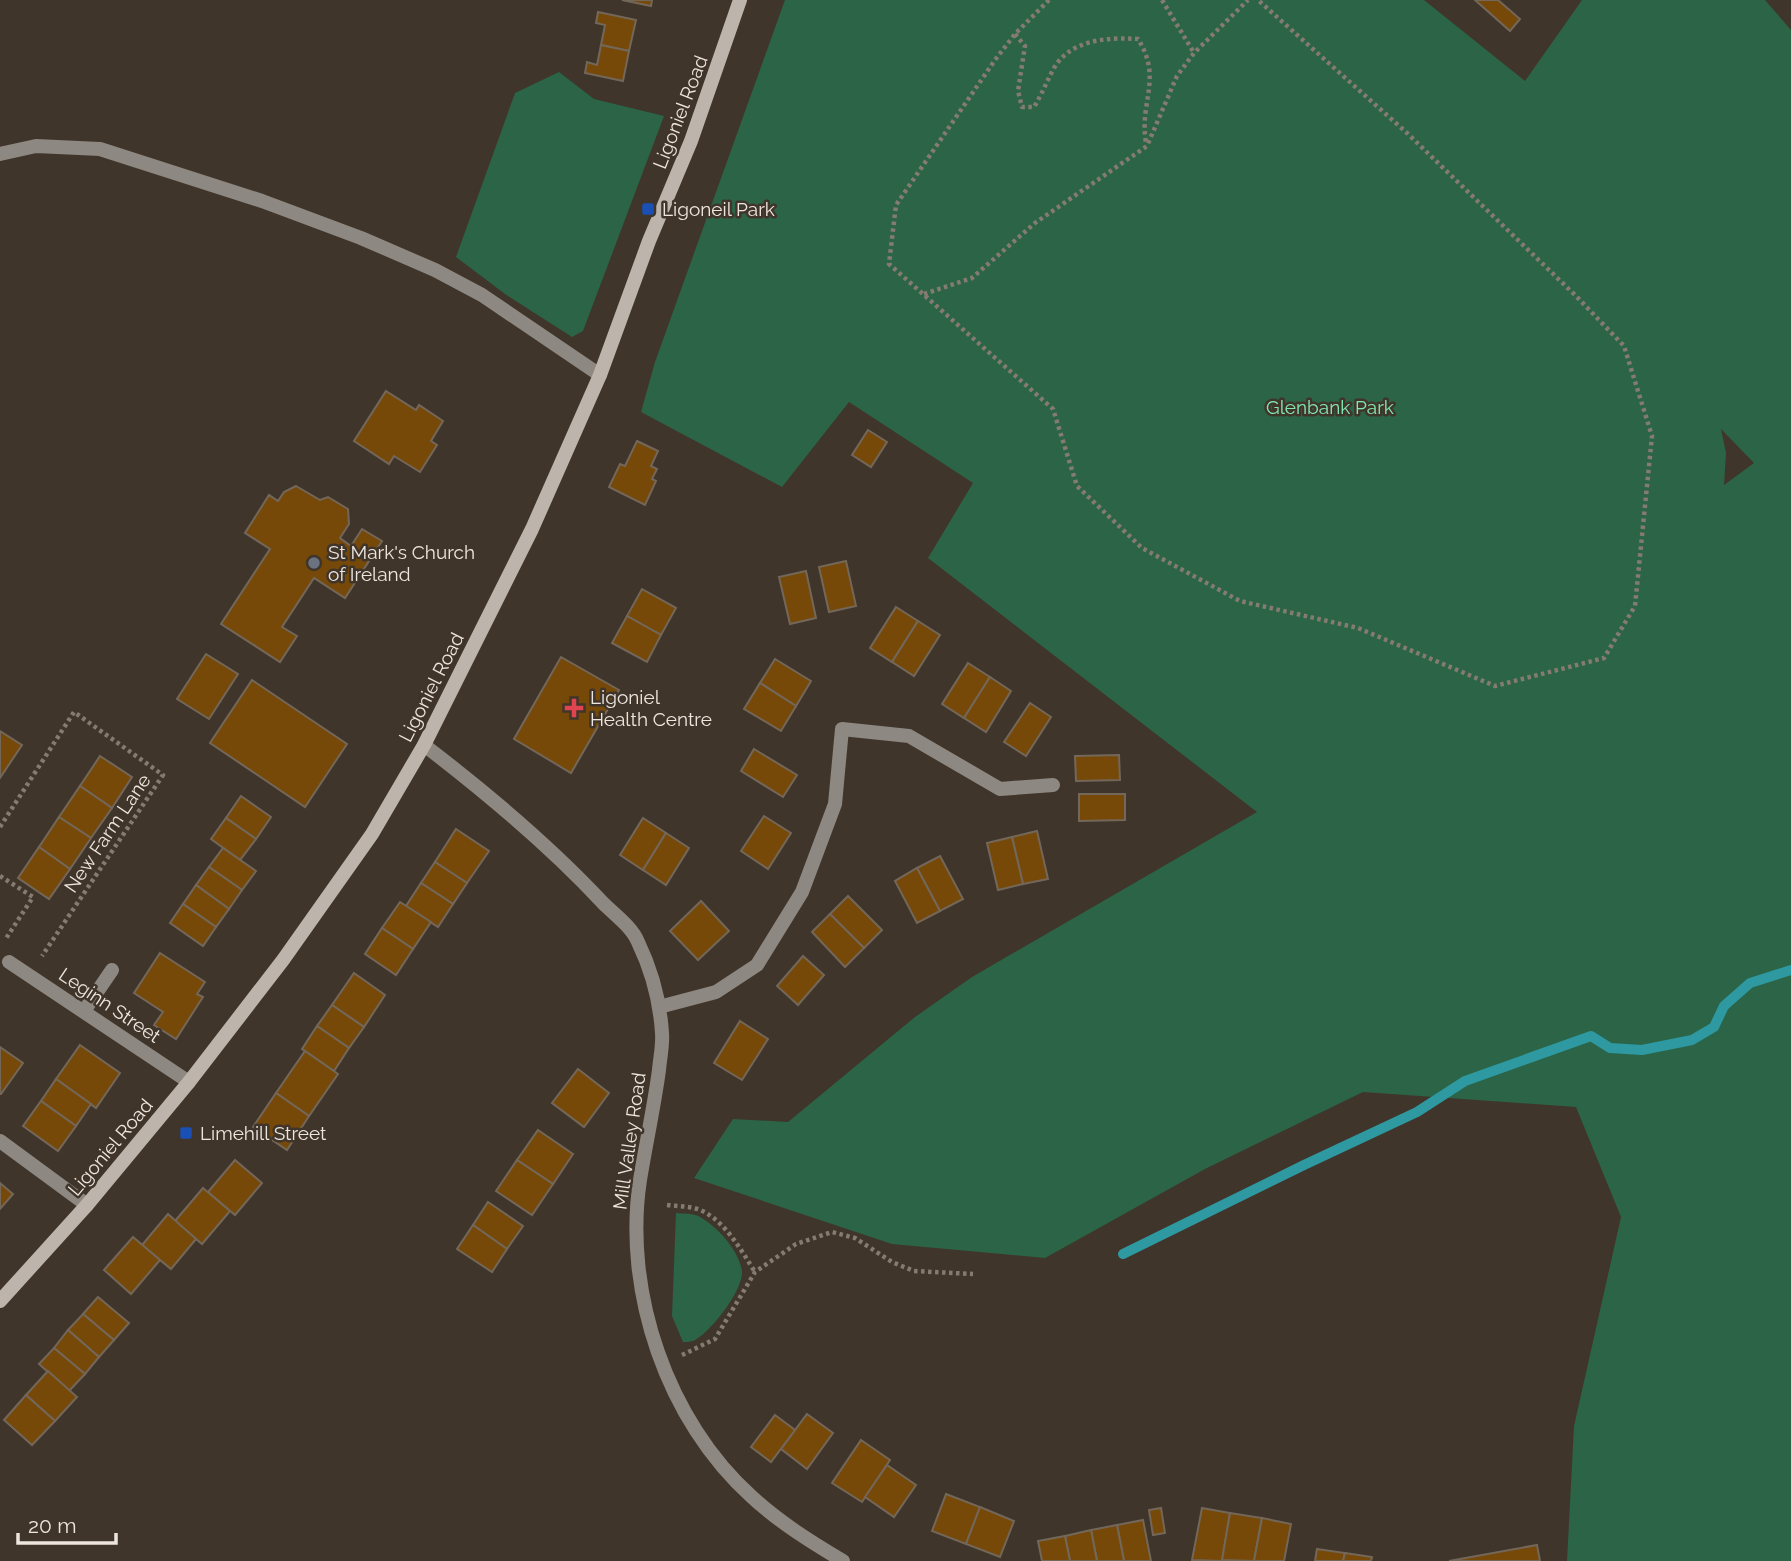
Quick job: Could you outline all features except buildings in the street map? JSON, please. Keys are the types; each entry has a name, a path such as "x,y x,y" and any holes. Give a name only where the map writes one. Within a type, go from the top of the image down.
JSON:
{"street":[{"name":"Ligoniel Road","path":"0,1301 87,1205 189,1082 283,960 372,834 424,745 531,529 600,375 649,241 691,141 740,0"},
{"path":"0,154 36,146 100,149 361,237 435,270 482,295 600,375"},
{"path":"659,1007 716,992 757,965 802,892 835,804 842,729 909,736 1000,789 1053,785"},
{"name":"Mill Valley Road","path":"424,745 491,796 572,870 637,939 656,988 663,1036 640,1182 635,1237 646,1316 672,1388 704,1444 751,1497 806,1539 843,1561"},
{"name":"Leginn Street","path":"9,962 189,1082"},
{"path":"84,1011 112,970"},
{"path":"0,1141 87,1205"}],"path":[{"path":"1049,0 1015,34 896,205 889,264 1053,409 1077,486 1142,548 1240,601 1358,628 1494,686 1604,658 1635,606 1652,436 1624,346 1407,133 1258,0"},
{"path":"1162,0 1194,53"},
{"path":"923,294 972,278 1035,223 1147,146 1177,76 1194,53 1248,0"},
{"path":"1015,34 1025,46 1018,91 1022,107 1034,107 1055,65 1071,52 1094,40 1116,37 1138,39 1148,55 1151,80 1143,124 1147,146"},
{"name":"New Farm Lane","path":"0,827 74,712 163,775 29,974"},
{"path":"0,876 33,897 0,947"},
{"path":"667,1205 697,1209 715,1221 736,1242 755,1272"},
{"path":"678,1357 715,1339 755,1272 796,1244 832,1232 855,1238 892,1262 914,1270 973,1274"}],"green space":[{"name":"Glenbank Park","path":"785,0 1424,0 1525,81 1582,0 1765,0 1791,30 1791,1561 1567,1561 1574,1426 1621,1217 1576,1107 1363,1092 1205,1169 1045,1258 892,1244 694,1178 733,1119 788,1122 915,1017 972,977 1257,812 928,558 973,483 849,402 782,487 641,412 655,362","holes":["1721,429 1754,463 1724,485 1726,453"]},
{"path":"559,72 594,99 664,116 583,331 572,337 505,294 456,257 515,93"},
{"path":"676,1213 696,1215 712,1225 732,1247 742,1271 738,1289 725,1310 708,1330 689,1342 683,1342 672,1316"}],"waterway":[{"path":"1123,1254 1417,1112 1465,1081 1591,1036 1610,1048 1642,1050 1692,1040 1714,1027 1724,1006 1750,983 1791,970"}],"place":[{"name":"Ligoneil Park","path":"648,209"},
{"name":"St Mark's Church of Ireland","path":"314,563"},
{"name":"Ligoniel Health Centre","path":"574,708"},
{"name":"Limehill Street","path":"186,1133"}]}
